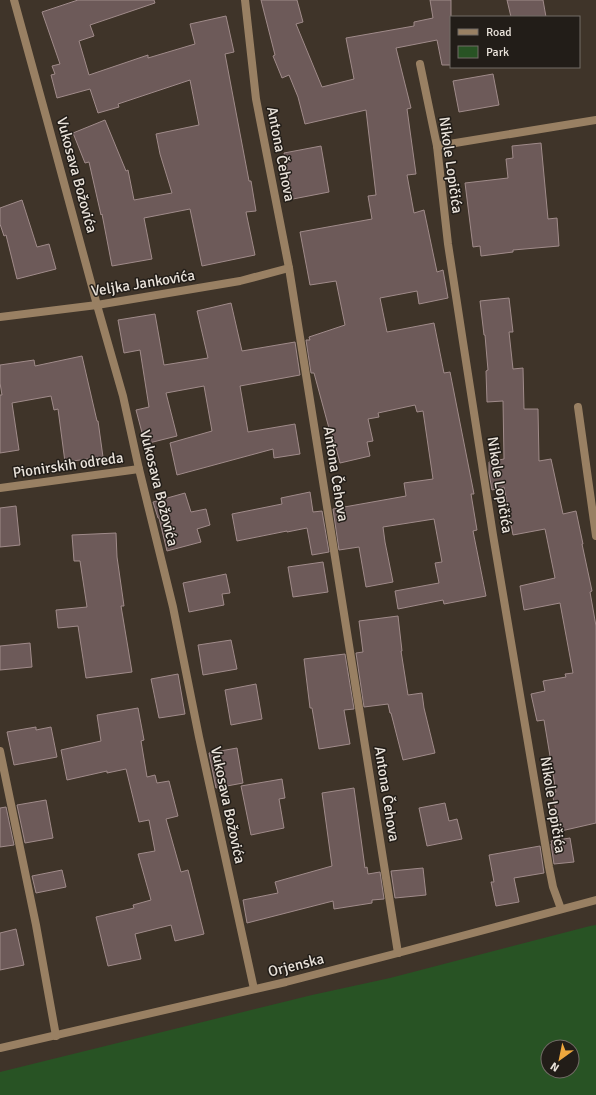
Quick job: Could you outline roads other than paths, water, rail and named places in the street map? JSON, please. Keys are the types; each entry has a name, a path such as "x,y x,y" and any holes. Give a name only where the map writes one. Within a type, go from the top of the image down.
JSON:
{"street":[{"name":"Vukosava Božovića","path":"14,0 123,396 139,469 173,607 200,744 254,989"},
{"name":"Antona Čehova","path":"245,0 256,98 289,268 398,953"},
{"name":"Nikole Lopičića","path":"420,64 436,146 448,244 493,535 549,867 553,887 561,909"},
{"path":"436,146 596,120"},
{"name":"Veljka Jankovića","path":"0,317 97,305 240,281 289,268"},
{"path":"578,408 596,536"},
{"name":"Pionirskih odreda","path":"0,488 139,469"},
{"path":"0,752 36,925 56,1036"},
{"name":"Orjenska","path":"0,1048 286,982 596,900"}]}
